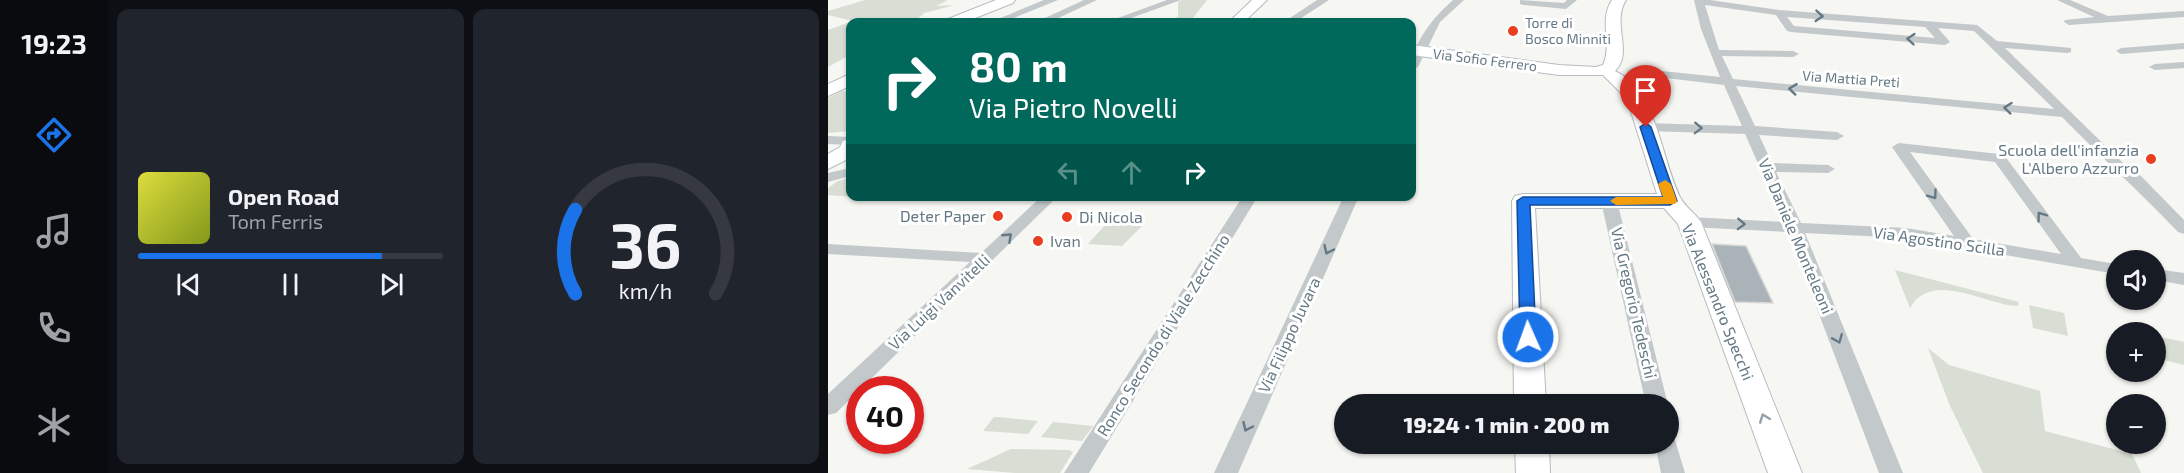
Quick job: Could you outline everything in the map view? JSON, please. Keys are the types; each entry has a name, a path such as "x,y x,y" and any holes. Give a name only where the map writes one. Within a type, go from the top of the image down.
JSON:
{"street":[{"path":"963,18 1008,0"},
{"path":"1006,18 1053,0"},
{"path":"1055,18 1092,0"},
{"path":"1124,18 1176,0"},
{"path":"1240,18 1260,0"},
{"path":"1295,18 1324,0"},
{"path":"1416,50 1436,21 1459,0"},
{"path":"1523,2 1566,6 1572,0"},
{"path":"1616,74 1623,51 1615,44 1610,16 1613,6 1619,0"},
{"path":"2062,0 2107,19"},
{"path":"1698,1 1779,13 1977,28 2184,229"},
{"name":"Via Daniele Monteleoni","path":"1698,1 1715,53 1794,226 1891,473"},
{"path":"1779,13 1791,29 1945,42 1929,25"},
{"path":"2069,22 2184,14"},
{"path":"2170,15 2184,20"},
{"path":"1615,44 1607,51 1616,74"},
{"path":"1993,44 2067,50"},
{"path":"2121,51 2184,46"},
{"name":"Via Sofio Ferrero","path":"1416,51 1558,70 1616,74"},
{"path":"1715,53 1793,54"},
{"path":"2155,67 2184,65"},
{"name":"Via Mattia Preti","path":"1616,74 1728,82 2066,114"},
{"name":"Via Alessandro Specchi","path":"1616,74 1636,99 1785,473"},
{"path":"1646,127 1751,130 1806,128 1837,136"},
{"path":"828,140 846,142"},
{"path":"1968,244 1899,147 1999,158 2076,263"},
{"path":"828,163 846,152"},
{"path":"1767,166 1828,169"},
{"path":"828,178 846,172"},
{"name":"Via Luigi Vanvitelli","path":"828,407 1046,201"},
{"name":"Ronco Secondo di Viale Zecchino","path":"1076,473 1248,201"},
{"name":"Via Filippo Juvara","path":"1226,473 1350,201"},
{"path":"1530,394 1523,201 1609,201 1680,212"},
{"name":"Via Gregorio Tedeschi","path":"1609,201 1654,394"},
{"name":"Via Agostino Scilla","path":"1680,212 1794,226 1906,233 2106,268"},
{"path":"828,249 985,258"},
{"path":"2166,276 2184,279"},
{"path":"1532,454 1533,473"},
{"path":"1668,454 1673,473"}],"shaded area":[{"path":"865,0 948,0 936,6 955,5 924,13 918,18 846,19 828,15 828,11"},
{"path":"1207,0 1193,18 1175,18 1178,17 1178,2"},
{"path":"846,23 846,57 828,67 828,30"},
{"path":"846,91 846,131 828,133 828,98"},
{"path":"846,179 846,196 828,195 828,188"},
{"path":"1107,223 1143,225 1122,246 1088,244"},
{"path":"1895,270 2019,302 2018,306 1945,290 1931,291 1919,297 1910,308"},
{"path":"2029,305 2064,313 2068,336 2033,328"},
{"path":"2166,338 2184,342 2184,365 2166,360"},
{"path":"1928,348 1949,365 2040,391 2045,431 2106,447 2106,454 2132,454 2141,473 1983,473 1950,406"},
{"path":"994,417 1038,421 1028,434 983,431"},
{"path":"1053,422 1093,426 1082,441 1041,437"},
{"path":"1011,449 1069,450 1073,452 1060,473 1015,473 967,469"}],"building":[{"path":"1712,244 1746,246 1773,303 1735,302"}],"slow traffic":[{"path":"1616,201 1670,201 1665,184"}],"place":[{"name":"Torre di Bosco Minniti","path":"1513,31"},
{"name":"Scuola dell'infanzia L'Albero Azzurro","path":"2151,159"},
{"name":"Deter Paper","path":"998,216"},
{"name":"Di Nicola","path":"1067,217"},
{"name":"Ivan","path":"1038,241"}],"route":[{"path":"1528,337 1523,201 1670,201 1646,127"}]}
